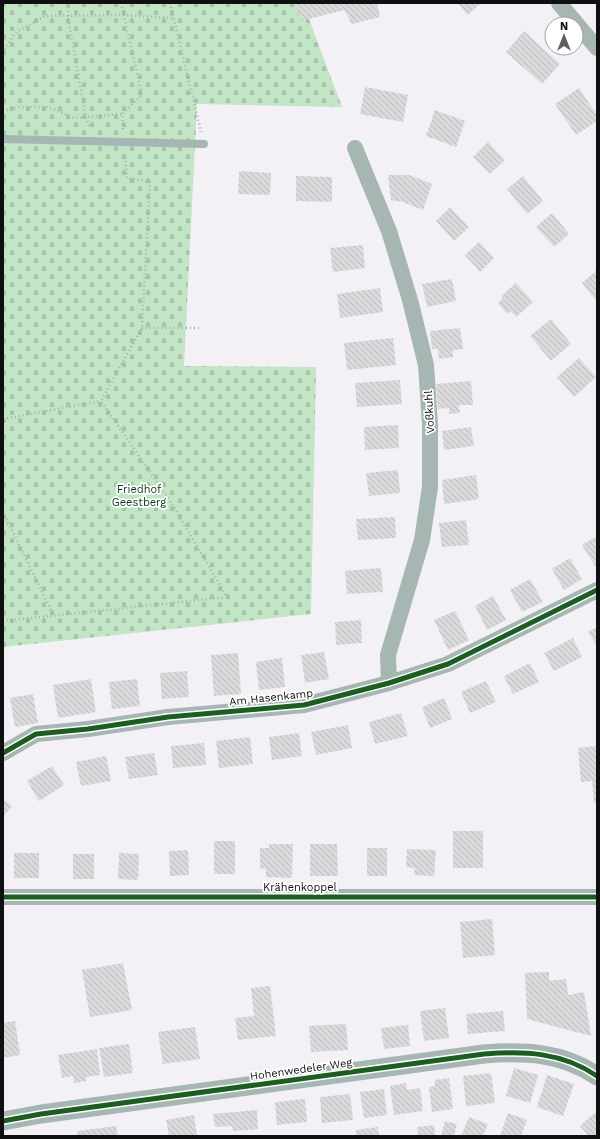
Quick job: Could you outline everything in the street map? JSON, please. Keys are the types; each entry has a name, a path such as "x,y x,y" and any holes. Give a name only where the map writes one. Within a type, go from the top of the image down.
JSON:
{"street":[{"path":"559,3 597,48"},
{"name":"Voßkuhl","path":"355,148 389,231 410,300 426,365 430,425 430,487 422,540 388,655 389,683"},
{"name":"Am Hasenkamp","path":"3,753 36,734 88,729 168,717 304,705 389,683 448,664 597,590"},
{"name":"Krähenkoppel","path":"3,897 597,897"},
{"name":"Hohenwedeler Weg","path":"3,1122 41,1114 484,1054 518,1052 551,1056 578,1065 597,1076"}],"lane":[{"path":"3,139 204,144"}],"path":[{"path":"69,3 68,17 86,118 96,141"},
{"path":"3,111 20,107 49,107 74,118 122,114 142,95 121,3"},
{"path":"170,3 204,144"},
{"path":"3,53 15,33 45,16 68,17 124,15 173,18"},
{"path":"101,401 142,328 150,182 127,178 122,114"},
{"path":"142,328 201,328"},
{"path":"3,419 101,401"},
{"path":"3,621 227,596 172,504 101,401"},
{"path":"3,512 54,616"},
{"path":"3,524 8,523"}],"green space":[{"name":"Friedhof Geestberg","path":"3,3 303,3 342,107 197,104 184,366 316,367 311,614 3,647"}],"building":[{"path":"296,3 377,3 380,17 352,24 344,10 301,21"},
{"path":"457,3 481,3 468,15"},
{"path":"524,31 544,49 544,56 551,56 560,64 542,84 506,52"},
{"path":"365,87 408,95 403,122 360,114"},
{"path":"579,88 597,115 597,121 576,135 555,104"},
{"path":"435,110 465,121 456,147 426,136"},
{"path":"488,142 505,160 490,174 473,157"},
{"path":"239,171 271,173 270,195 238,194"},
{"path":"388,175 409,175 432,184 423,210 403,202 391,200"},
{"path":"296,176 332,177 332,202 296,201"},
{"path":"523,176 543,201 527,214 507,189"},
{"path":"450,207 469,227 454,241 436,221"},
{"path":"552,213 569,234 554,247 536,227"},
{"path":"479,242 494,258 480,272 465,255"},
{"path":"363,245 365,268 333,272 330,248"},
{"path":"597,270 597,302 582,283"},
{"path":"452,279 456,301 427,307 422,284"},
{"path":"516,283 533,302 516,317 511,311 507,314 498,303 503,298 501,296"},
{"path":"380,288 383,312 340,318 337,294"},
{"path":"551,319 571,344 551,361 530,336"},
{"path":"460,328 463,349 453,350 453,357 439,359 438,349 432,349 430,331"},
{"path":"393,338 396,365 347,370 344,343"},
{"path":"579,358 596,377 574,397 557,377"},
{"path":"400,380 402,404 357,407 355,383"},
{"path":"471,381 473,405 459,405 460,413 449,414 449,408 438,409 436,384"},
{"path":"398,425 399,448 365,450 364,427"},
{"path":"471,427 474,446 444,450 442,431"},
{"path":"398,470 400,493 369,496 366,473"},
{"path":"476,475 479,499 444,504 442,480"},
{"path":"395,517 396,538 358,540 356,519"},
{"path":"466,520 469,545 442,547 439,523"},
{"path":"597,536 597,569 582,545"},
{"path":"570,558 582,579 564,590 552,569"},
{"path":"381,568 383,592 347,594 345,571"},
{"path":"530,579 543,602 522,612 510,590"},
{"path":"493,596 506,620 487,630 475,606"},
{"path":"455,611 469,640 448,650 434,620"},
{"path":"361,620 362,643 336,645 335,622"},
{"path":"597,627 597,646 588,632"},
{"path":"573,638 582,657 554,671 544,653"},
{"path":"324,652 329,679 305,683 301,655"},
{"path":"238,653 241,694 214,696 211,655"},
{"path":"282,658 285,687 259,690 256,662"},
{"path":"530,663 539,682 513,694 504,676"},
{"path":"187,671 189,697 162,699 160,673"},
{"path":"91,679 96,712 58,718 53,685"},
{"path":"137,679 140,706 112,709 109,682"},
{"path":"486,681 496,702 470,713 461,692"},
{"path":"33,694 38,723 15,727 10,698"},
{"path":"444,698 452,719 430,728 422,707"},
{"path":"401,713 408,736 375,744 369,722"},
{"path":"348,725 352,748 316,755 311,732"},
{"path":"299,733 302,756 272,760 269,737"},
{"path":"250,737 253,764 219,768 216,741"},
{"path":"204,743 206,765 173,768 171,746"},
{"path":"597,746 597,803 594,803 592,781 581,782 578,748"},
{"path":"154,753 158,775 129,779 125,757"},
{"path":"106,756 111,781 81,786 76,762"},
{"path":"52,766 64,785 39,801 27,781"},
{"path":"3,799 12,806 3,817"},
{"path":"453,831 483,831 483,868 453,868"},
{"path":"214,841 235,841 235,874 214,874"},
{"path":"269,844 293,844 292,878 266,877 266,869 260,868 260,848 269,848"},
{"path":"310,844 337,844 338,876 310,876"},
{"path":"367,848 387,848 387,876 367,876"},
{"path":"407,849 436,850 434,876 414,875 415,868 406,867"},
{"path":"188,850 189,875 170,876 169,851"},
{"path":"14,853 39,853 39,878 14,878"},
{"path":"119,853 139,854 138,880 118,879"},
{"path":"73,854 94,854 94,879 73,879"},
{"path":"492,919 495,955 463,958 460,922"},
{"path":"123,963 132,1010 90,1017 82,970"},
{"path":"549,972 549,981 566,979 568,995 584,992 591,1036 527,1019 525,973"},
{"path":"270,986 276,1036 238,1040 235,1018 254,1016 251,988"},
{"path":"445,1008 449,1038 424,1041 420,1011"},
{"path":"503,1011 505,1031 468,1034 466,1014"},
{"path":"15,1021 20,1055 3,1058 3,1023"},
{"path":"346,1024 348,1050 311,1052 309,1026"},
{"path":"408,1025 410,1046 384,1049 381,1028"},
{"path":"195,1027 200,1059 163,1064 158,1032"},
{"path":"129,1044 133,1073 104,1077 99,1048"},
{"path":"97,1049 100,1075 86,1077 87,1081 74,1083 73,1076 62,1078 58,1055"},
{"path":"514,1068 538,1075 530,1103 506,1096"},
{"path":"491,1073 495,1103 466,1106 463,1076"},
{"path":"547,1075 574,1084 563,1116 537,1107"},
{"path":"449,1078 453,1109 432,1112 429,1087 435,1086 435,1080"},
{"path":"406,1083 407,1090 420,1088 423,1111 394,1115 390,1086"},
{"path":"384,1089 387,1115 364,1118 360,1092"},
{"path":"350,1094 353,1120 322,1123 320,1097"},
{"path":"305,1099 307,1122 277,1125 275,1102"},
{"path":"257,1110 258,1129 233,1131 232,1126 215,1127 213,1114"},
{"path":"597,1111 597,1136 589,1136 580,1126"},
{"path":"508,1113 527,1120 521,1136 500,1136"},
{"path":"194,1115 197,1136 169,1136 166,1120"},
{"path":"469,1117 488,1124 483,1136 461,1136"},
{"path":"445,1121 457,1124 454,1136 441,1136"},
{"path":"434,1125 435,1136 418,1136 417,1127"},
{"path":"116,1126 118,1136 78,1136 77,1131"},
{"path":"378,1127 379,1136 356,1136 356,1130"}],"cycle path":[{"path":"3,753 36,734 88,729 168,717 304,705 389,683 448,664 597,590"},
{"path":"3,897 597,897"},
{"path":"3,1121 41,1114 484,1054 528,1053 542,1055 570,1062 597,1076"}]}
